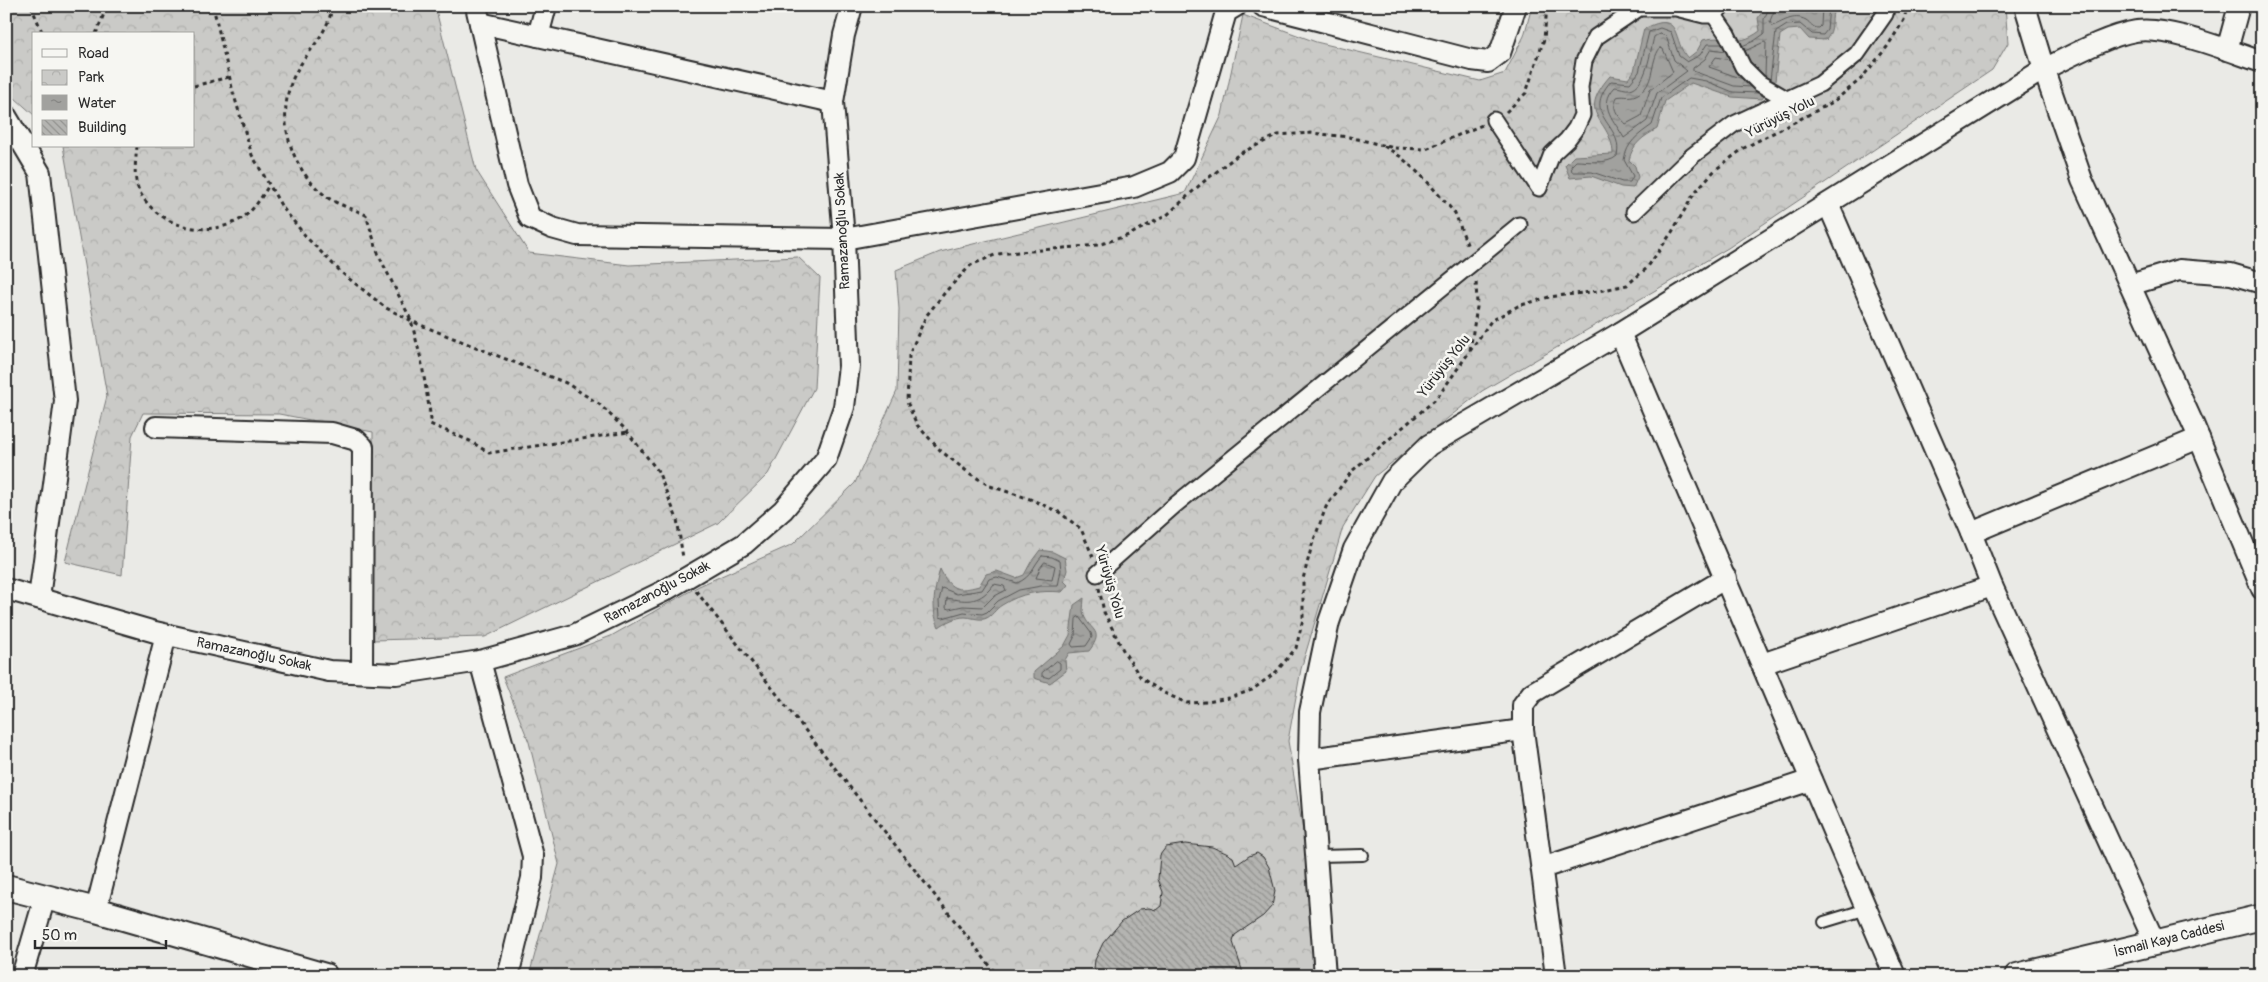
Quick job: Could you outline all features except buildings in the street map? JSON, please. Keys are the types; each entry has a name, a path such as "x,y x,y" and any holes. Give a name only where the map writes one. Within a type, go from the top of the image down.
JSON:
{"street":[{"path":"538,36 546,6"},
{"name":"Ramazanoğlu Sokak","path":"6,589 166,635 329,671 396,674 480,661 574,636 686,578 744,544 783,510 826,459 844,407 849,366 844,239 833,102 844,35 852,6"},
{"path":"1217,42 1223,6"},
{"path":"478,15 517,185 530,218 552,228 577,235 844,239 1134,187 1170,172 1184,158 1226,12 1236,6"},
{"path":"1263,6 1472,60 1488,62 1500,53 1516,6"},
{"path":"1634,212 1692,156 1734,124 1820,84 1857,54 1885,14 1886,6"},
{"path":"2025,6 2044,69 2082,180 2199,438 2262,589"},
{"path":"2227,50 2239,6"},
{"path":"1494,120 1539,188 1552,154 1567,140 1576,128 1582,115 1580,87 1584,60 1596,37 1638,8 1676,8 1704,15 1718,11 1743,68 1759,83 1788,100"},
{"path":"478,15 538,36 833,102"},
{"path":"1325,976 1318,856 1309,759 1310,712 1330,622 1354,549 1392,482 1429,445 1620,333 2044,69 2102,42 2136,31 2166,32 2262,62"},
{"path":"6,116 40,173 65,401 39,598"},
{"path":"1828,204 1971,533 1992,586 2155,943"},
{"path":"1097,574 1175,505 1519,225"},
{"path":"2130,285 2179,270 2232,274 2262,283"},
{"path":"1620,333 1895,976"},
{"path":"156,427 332,433 356,440 363,447 362,672"},
{"path":"1971,533 2199,438"},
{"path":"1556,976 1524,730 1523,705 1532,693 1726,578"},
{"path":"1762,664 1992,586"},
{"path":"96,910 166,635"},
{"path":"480,661 533,856 532,878 508,976"},
{"path":"1309,759 1524,730"},
{"path":"1542,868 1812,780"},
{"path":"6,887 96,910 325,976"},
{"path":"22,976 44,897"},
{"name":"İsmail Kaya Caddesi","path":"2017,976 2262,917"}],"lane":[{"path":"1318,856 1363,855"},
{"path":"1824,922 1867,909"}],"path":[{"path":"31,6 42,32"},
{"path":"97,32 107,6"},
{"path":"213,6 229,77 252,155 282,207 308,239 342,273 386,308 566,383 599,404 628,432 658,471 677,519 686,578 998,976"},
{"path":"332,6 322,33 299,67 290,85 286,111 287,138 294,158 308,177 328,198 366,215 379,256 411,320 421,359 431,419 430,424 470,441 490,452 628,432"},
{"name":"Yürüyüş Yolu","path":"1547,6 1544,39 1526,93 1501,117 1426,149 1394,148 1349,137 1320,134 1278,136 1239,154 1168,215 1129,235 1098,245 997,254 970,265 926,316 909,355 907,402 917,425 941,450 969,473 990,486 1030,499 1059,512 1081,529 1092,553 1104,612 1124,652 1141,678 1164,693 1187,704 1229,698 1252,690 1276,672 1296,648 1303,619 1303,579 1312,545 1326,507 1352,471 1436,398 1492,321 1518,306 1548,297 1599,291 1627,285 1646,268 1672,232 1695,192 1715,170 1744,148 1834,102 1861,79 1887,48 1904,20 1908,6"},
{"path":"195,86 229,77"},
{"path":"1382,145 1401,158 1425,179 1456,213 1476,269 1477,307 1470,353"},
{"path":"137,148 135,167 138,187 147,203 164,218 186,227 202,229 220,227 240,219 256,205 269,185"}],"green space":[{"path":"6,6 435,6 476,170 529,253 629,265 798,257 820,278 814,388 768,474 718,523 485,637 373,640 373,432 279,414 143,413 132,436 122,575 65,562 107,396 63,148 195,148 195,32 32,32 32,113 6,90"},
{"path":"1532,6 2005,6 2008,43 1992,70 1728,248 1482,391 1375,476 1343,527 1301,669 1288,741 1305,843 1313,919 1315,976 529,976 559,864 529,742 503,677 611,636 699,586 793,544 855,483 897,391 899,309 896,270 940,252 1185,193 1222,115 1243,15 1316,42 1480,81 1505,73 1524,36"}],"water":[{"path":"1766,6 1835,6 1832,15 1831,31 1826,40 1809,39 1800,29 1788,30 1780,35 1775,81 1762,99 1732,97 1691,83 1665,101 1657,129 1639,141 1631,154 1629,160 1635,166 1638,177 1633,188 1621,187 1591,176 1570,178 1565,165 1574,156 1613,154 1607,132 1595,109 1595,100 1610,76 1628,79 1634,71 1644,29 1656,24 1665,23 1671,25 1675,30 1683,52 1688,58 1697,51 1703,40 1712,38 1744,39 1760,31 1758,18"},
{"path":"1040,550 1053,552 1065,558 1067,570 1064,581 1068,585 1062,592 1038,592 1024,595 1002,605 987,618 958,618 939,627 934,606 940,569 947,581 955,588 971,588 979,586 986,574 997,571 1016,578 1024,575"},
{"path":"1084,598 1083,611 1085,618 1096,634 1094,643 1089,651 1069,653 1065,660 1066,671 1050,683 1034,678 1034,672 1064,646 1070,635 1074,605"}]}
